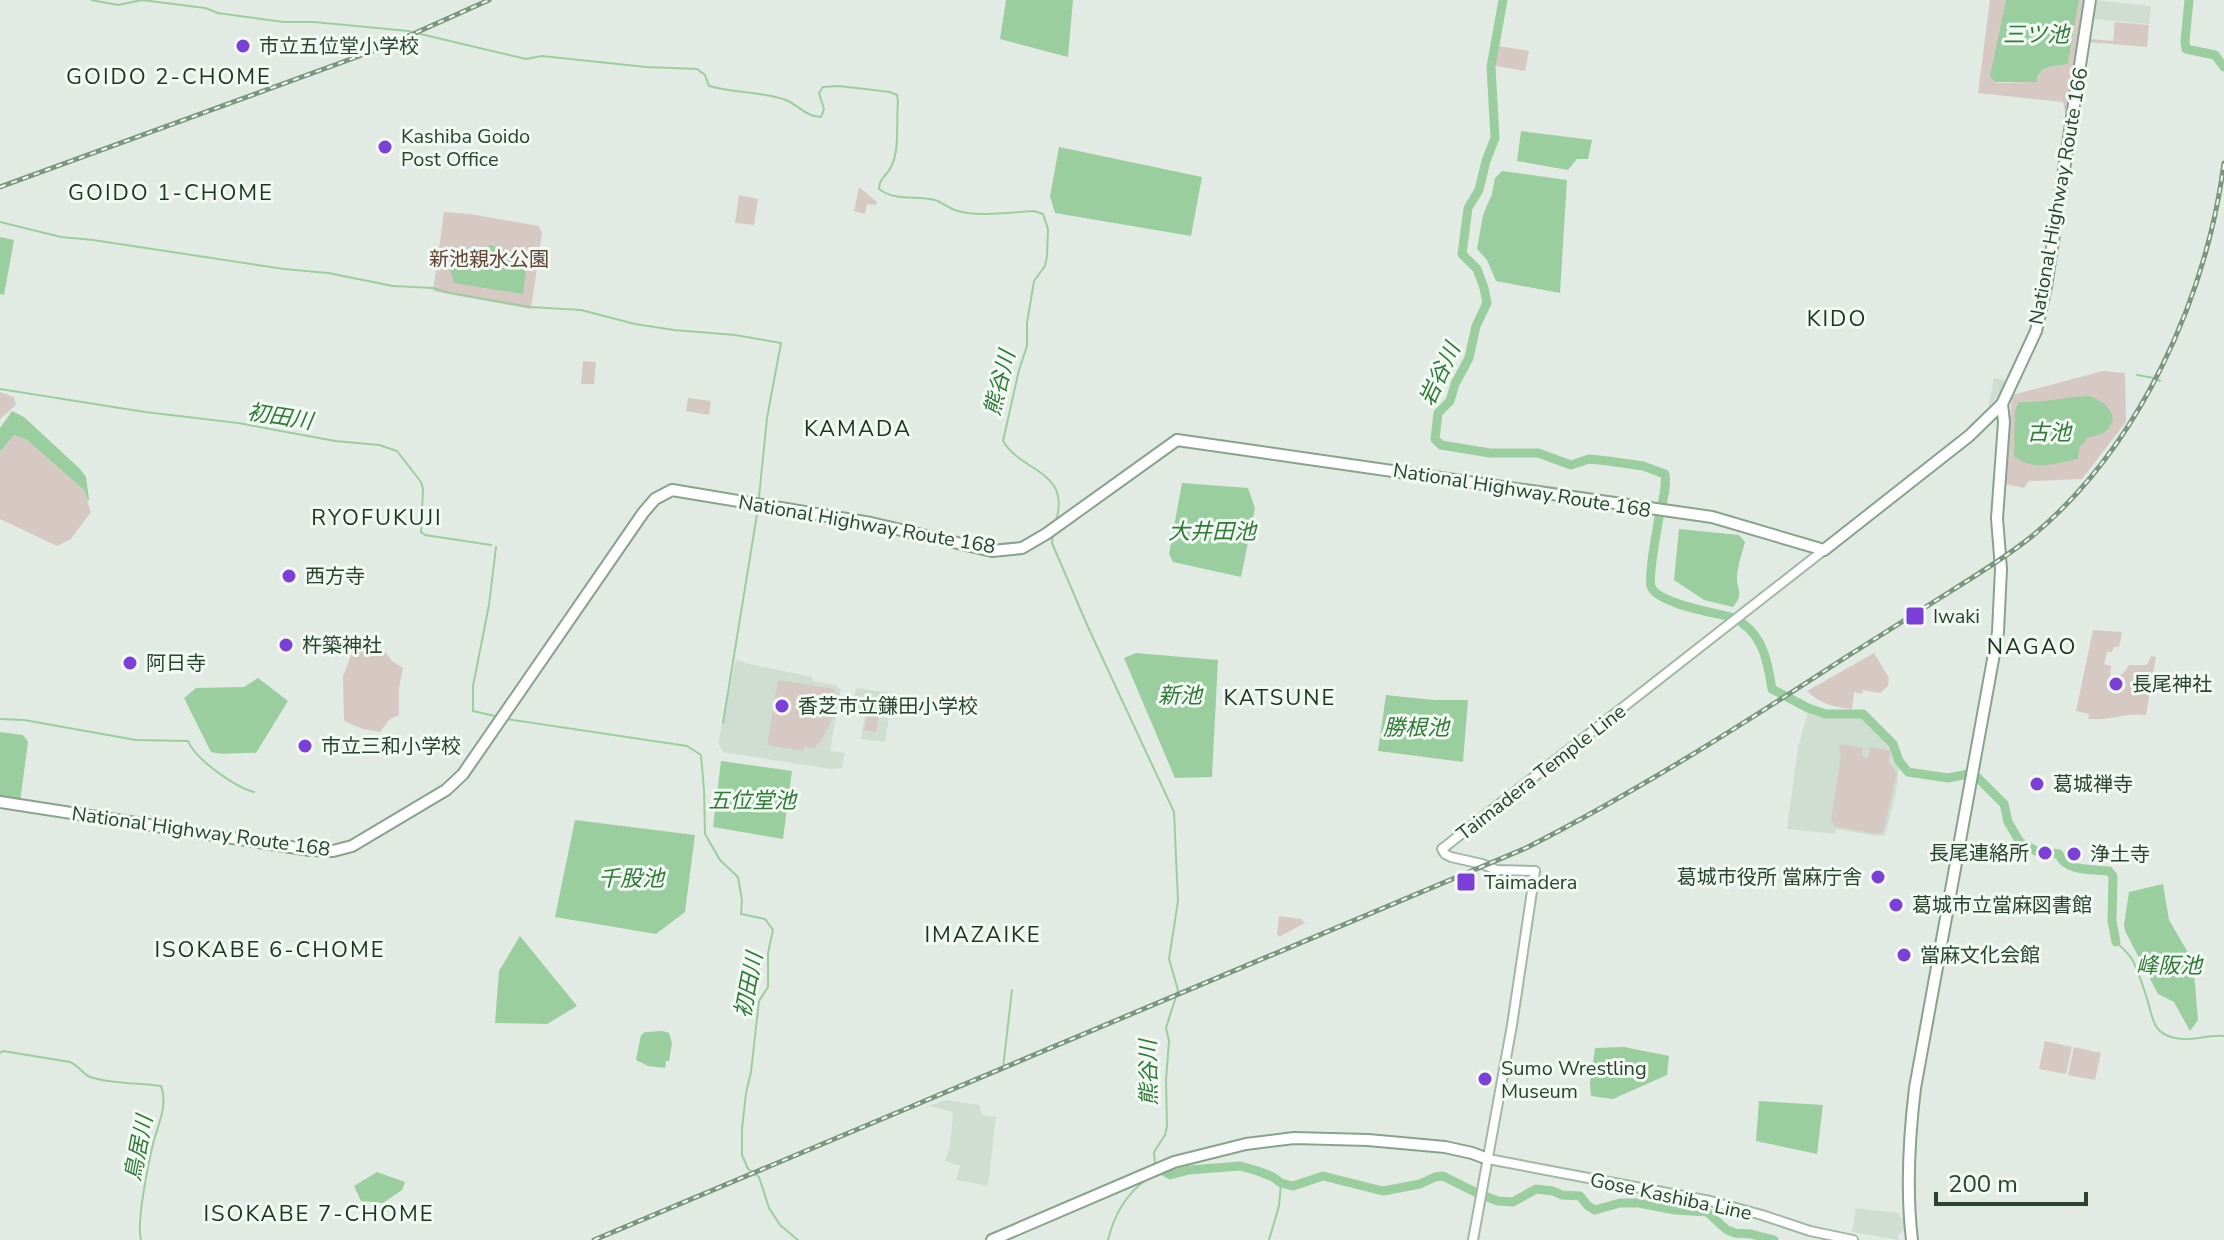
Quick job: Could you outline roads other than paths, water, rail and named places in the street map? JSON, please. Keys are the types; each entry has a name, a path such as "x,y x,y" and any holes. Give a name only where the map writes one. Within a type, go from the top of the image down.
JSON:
{"highway":[{"name":"National Highway Route 166","path":"1912,1240 1909,1144 1915,1088 1998,632 2001,569 1997,518 2004,422 2002,404 2039,319 2090,0"},
{"path":"1824,550 1969,436 2002,404"},
{"name":"National Highway Route 168","path":"0,802 310,850 333,851 352,846 446,790 463,774 643,513 655,499 672,490 871,523 992,551 1022,548 1046,534 1177,440 1712,517 1824,550"},
{"path":"992,1240 1154,1169 1246,1144 1317,1137 1368,1140 1445,1147 1488,1159"}],"main road":[{"name":"Taimadera Temple Line","path":"1473,1240 1512,1025 1535,871 1497,870 1451,857 1442,849 1824,550"},
{"name":"Gose Kashiba Line","path":"1488,1159 1710,1201 1810,1231 1853,1240"}],"water":[{"path":"1006,0 1073,0 1068,57 1000,39"},
{"name":"三ツ池","path":"2006,0 2079,0 2068,64 2044,69 2037,82 1995,82 1990,76"},
{"path":"1521,131 1592,140 1588,159 1577,159 1568,170 1517,161"},
{"path":"1059,147 1202,177 1191,236 1055,213 1050,196"},
{"path":"1502,171 1567,180 1560,293 1496,281 1487,260 1477,249 1483,215 1495,178"},
{"path":"0,237 14,240 4,295 0,294"},
{"path":"490,245 528,257 523,294 454,283 450,269"},
{"name":"古池","path":"2089,396 2105,404 2112,418 2106,431 2085,439 2080,446 2078,459 2037,465 2014,456 2015,410 2019,402"},
{"path":"12,411 24,417 80,469 86,477 88,501 84,490 27,440 14,435 0,452 0,428"},
{"name":"大井田池","path":"1182,483 1248,488 1255,508 1241,577 1173,562 1169,554"},
{"path":"1679,529 1739,535 1745,542 1737,576 1739,595 1733,607 1704,600 1674,580"},
{"name":"新池","path":"1136,653 1218,660 1212,777 1175,778 1124,658"},
{"path":"258,678 288,701 256,753 211,752 184,698 196,688 244,687"},
{"name":"勝根池","path":"1386,695 1468,700 1463,762 1378,751"},
{"path":"0,732 23,735 28,742 20,802 0,800"},
{"name":"五位堂池","path":"721,761 792,771 783,839 713,827"},
{"name":"千股池","path":"575,820 695,835 685,912 656,934 555,917"},
{"name":"峰阪池","path":"2163,884 2169,920 2193,961 2198,1020 2190,1031 2174,1002 2158,994 2125,931 2129,892"},
{"path":"520,936 577,1006 547,1024 495,1023 499,971"},
{"path":"663,1031 669,1033 672,1043 665,1068 648,1066 636,1060 641,1035"},
{"path":"1624,1047 1669,1056 1667,1075 1613,1099 1591,1096 1595,1048"},
{"path":"1759,1101 1823,1105 1817,1154 1756,1141"},
{"path":"377,1172 405,1182 402,1190 383,1203 361,1201 354,1186"}],"waterway":[{"name":"熊谷川","path":"91,0 118,5 142,0 284,22 408,31 526,59 542,56 697,69 705,75 709,86 778,97 816,117 821,117 824,109 819,93 823,87 839,86 897,95 896,153 879,189 899,197 935,200 966,213 1034,211 1043,214 1048,229 1047,256 1045,266 1034,281 1027,323 1027,346 1003,441 1011,452 1042,474 1057,491 1059,504 1056,521"},
{"name":"岩谷川","path":"1503,0 1491,67 1495,138 1479,190 1468,208 1462,254 1477,269 1487,303 1476,326 1469,358 1450,401 1438,413 1435,439 1441,445 1490,453 1538,453 1571,465 1589,459 1608,461 1643,466 1665,474 1651,586 1655,592 1674,602 1731,617"},
{"path":"2189,0 2186,49 2215,55 2224,67"},
{"path":"0,222 61,237 328,273 393,286 433,288 530,307 581,310 635,324 781,343 767,418 759,497"},
{"path":"2137,375 2160,381"},
{"name":"初田川","path":"0,389 238,423 335,441 379,445 397,451 421,482 421,532 491,545"},
{"path":"723,723 758,508"},
{"name":"熊谷川","path":"1053,535 1052,543 1088,627 1174,812 1178,901 1169,959 1178,990 1166,1028 1169,1041 1167,1126 1154,1152 1155,1164"},
{"name":"初田川","path":"496,547 489,605 473,686 473,711 499,717"},
{"name":"岩谷川","path":"1742,623 1760,644 1772,689 1826,714 1863,714 1893,744 1899,761 1908,772 1948,778 1968,774 1978,778 2004,804 2008,822 2020,842 2036,851 2059,854 2073,867 2109,871 2113,876 2112,921 2116,942"},
{"path":"0,719 24,720 136,740 188,741 216,771 254,792"},
{"name":"初田川","path":"507,719 687,746 701,755 705,834 720,860 738,877 741,914 765,919 773,930 768,953 768,987 759,1001 746,1093 742,1155 748,1169 759,1177 769,1208 780,1225 798,1240"},
{"name":"岩谷川","path":"2116,942 2133,961 2159,1030 2182,1039 2224,1036"},
{"path":"1003,1068 1012,990"},
{"name":"鳥居川","path":"0,1053 70,1062 87,1076 98,1079 161,1086 163,1106 144,1191 141,1240"},
{"name":"熊谷川","path":"1160,1169 1170,1175 1189,1170 1240,1166 1293,1186 1323,1176 1383,1191 1443,1176 1498,1201 1513,1202 1536,1189 1580,1196 1595,1210 1620,1203 1639,1203 1707,1212 1727,1230 1774,1240"},
{"path":"1108,1240 1122,1206 1147,1179"},
{"path":"1269,1240 1279,1206 1281,1183"}],"railway":[{"path":"0,187 384,47 489,0"},
{"path":"594,1240 1526,848 1687,758 1992,565 2031,537 2070,501 2104,460 2135,415 2184,318 2215,214 2224,163"}],"place":[{"name":"市立五位堂小学校","path":"243,46"},
{"name":"Kashiba Goido Post Office","path":"385,147"},
{"name":"西方寺","path":"289,576"},
{"name":"Iwaki","path":"1915,616"},
{"name":"杵築神社","path":"286,645"},
{"name":"阿日寺","path":"130,663"},
{"name":"長尾神社","path":"2116,684"},
{"name":"香芝市立鎌田小学校","path":"782,706"},
{"name":"市立三和小学校","path":"305,746"},
{"name":"葛城禅寺","path":"2037,784"},
{"name":"長尾連絡所","path":"2045,853"},
{"name":"浄土寺","path":"2074,854"},
{"name":"葛城市役所 當麻庁舎","path":"1878,877"},
{"name":"Taimadera","path":"1466,882"},
{"name":"葛城市立當麻図書館","path":"1896,905"},
{"name":"當麻文化会館","path":"1904,955"},
{"name":"Sumo Wrestling Museum","path":"1485,1079"}],"district":[{"name":"GOIDO 2-CHOME","path":"169,76"},
{"name":"GOIDO 1-CHOME","path":"171,192"},
{"name":"KIDO","path":"1837,318"},
{"name":"KAMADA","path":"858,428"},
{"name":"RYOFUKUJI","path":"377,517"},
{"name":"NAGAO","path":"2032,646"},
{"name":"KATSUNE","path":"1280,697"},
{"name":"IMAZAIKE","path":"983,934"},
{"name":"ISOKABE 6-CHOME","path":"270,949"},
{"name":"ISOKABE 7-CHOME","path":"319,1213"}],"park label":[{"name":"新池親水公園","path":"489,259"}]}
